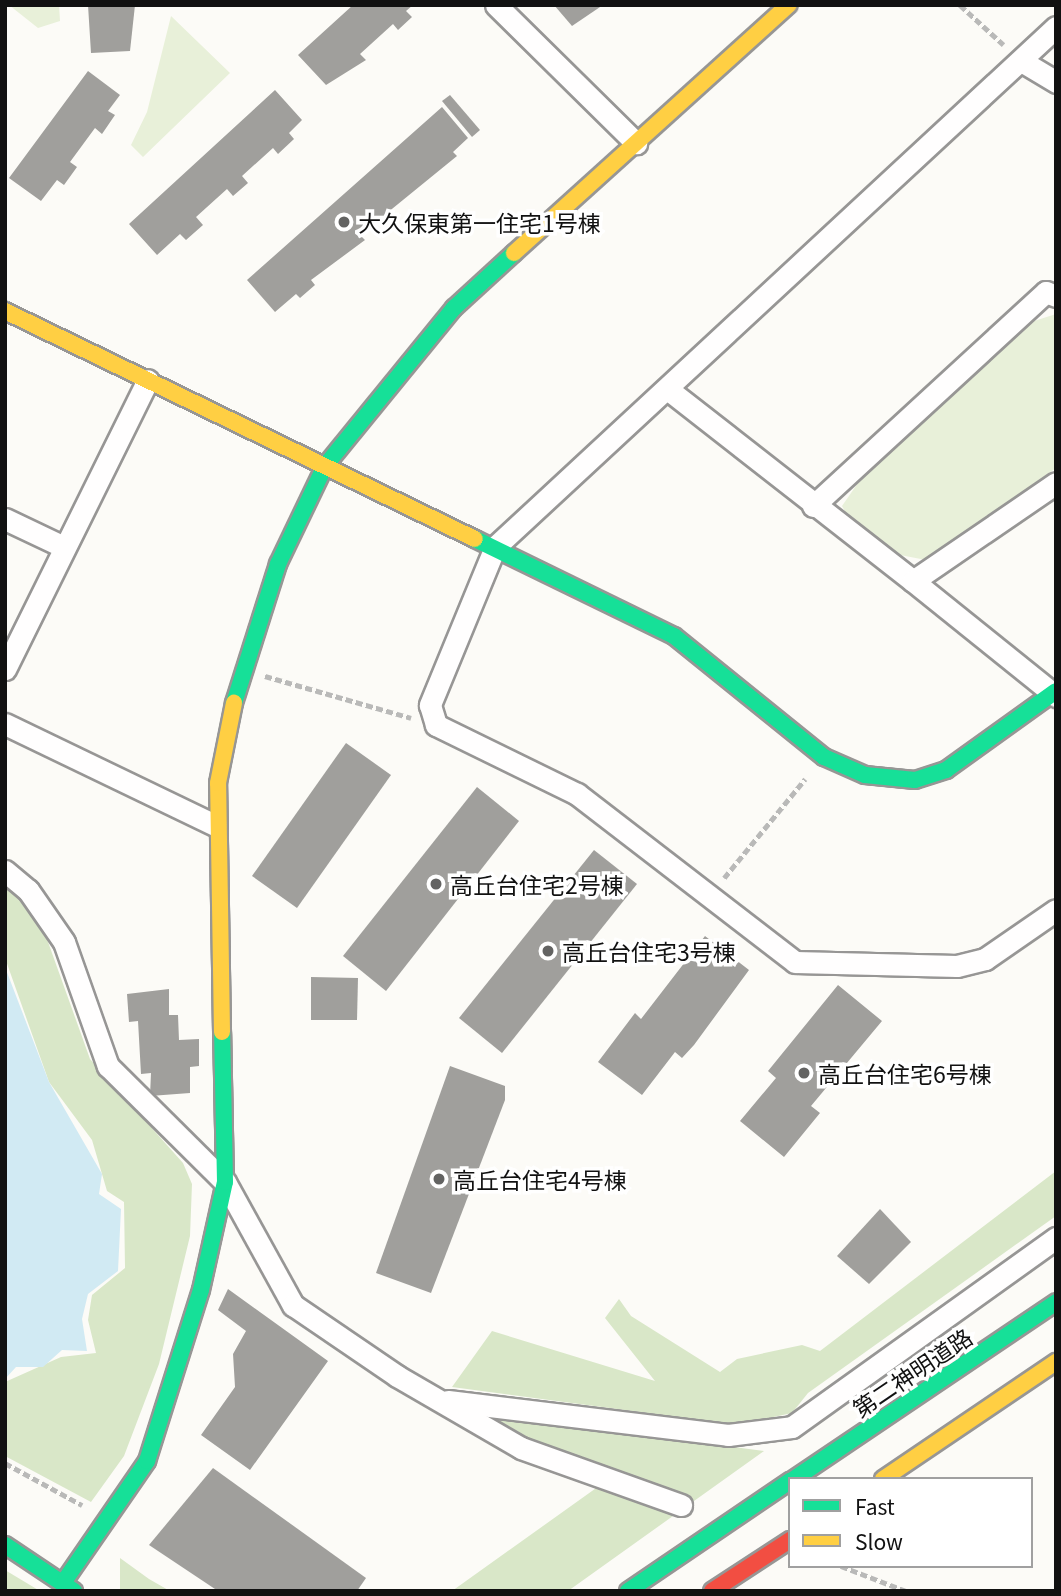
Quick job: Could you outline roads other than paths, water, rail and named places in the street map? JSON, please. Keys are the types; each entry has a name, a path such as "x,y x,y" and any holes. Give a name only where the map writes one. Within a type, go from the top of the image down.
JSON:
{"main road":[{"path":"5,1545 69,1586 147,1461 201,1290 225,1182 215,825 240,669 278,564 325,466 454,308 788,5"},
{"path":"5,311 674,636 824,757 865,775 915,780 946,770 1055,693"},
{"name":"第二神明道路","path":"796,1477 1056,1302"},
{"path":"886,1477 1056,1362"},
{"name":"第二神明道路","path":"628,1591 788,1483"},
{"path":"712,1591 788,1541"}],"street":[{"path":"496,5 636,143"},
{"path":"1056,27 1024,62 670,391 495,547 430,705 436,725 577,794 795,962 957,966 985,959 1056,910"},
{"path":"1024,62 1056,82"},
{"path":"813,506 1046,292 1056,296"},
{"path":"5,669 148,380"},
{"path":"670,391 813,506 1055,693"},
{"path":"913,581 1056,484"},
{"path":"5,519 64,547"},
{"path":"5,723 215,825"},
{"path":"5,871 28,890 64,942 108,1066 225,1182 293,1306 439,1400 521,1448 681,1505"},
{"path":"439,1400 728,1435 792,1427 1056,1238"}],"water":[{"path":"5,967 49,1082 102,1174 99,1194 121,1209 118,1271 88,1294 82,1319 87,1351 62,1350 43,1367 16,1367 5,1379"}],"place":[{"name":"大久保東第一住宅1号棟","path":"344,222"},
{"name":"高丘台住宅2号棟","path":"436,884"},
{"name":"高丘台住宅3号棟","path":"548,951"},
{"name":"高丘台住宅6号棟","path":"804,1073"},
{"name":"高丘台住宅4号棟","path":"439,1179"}]}
